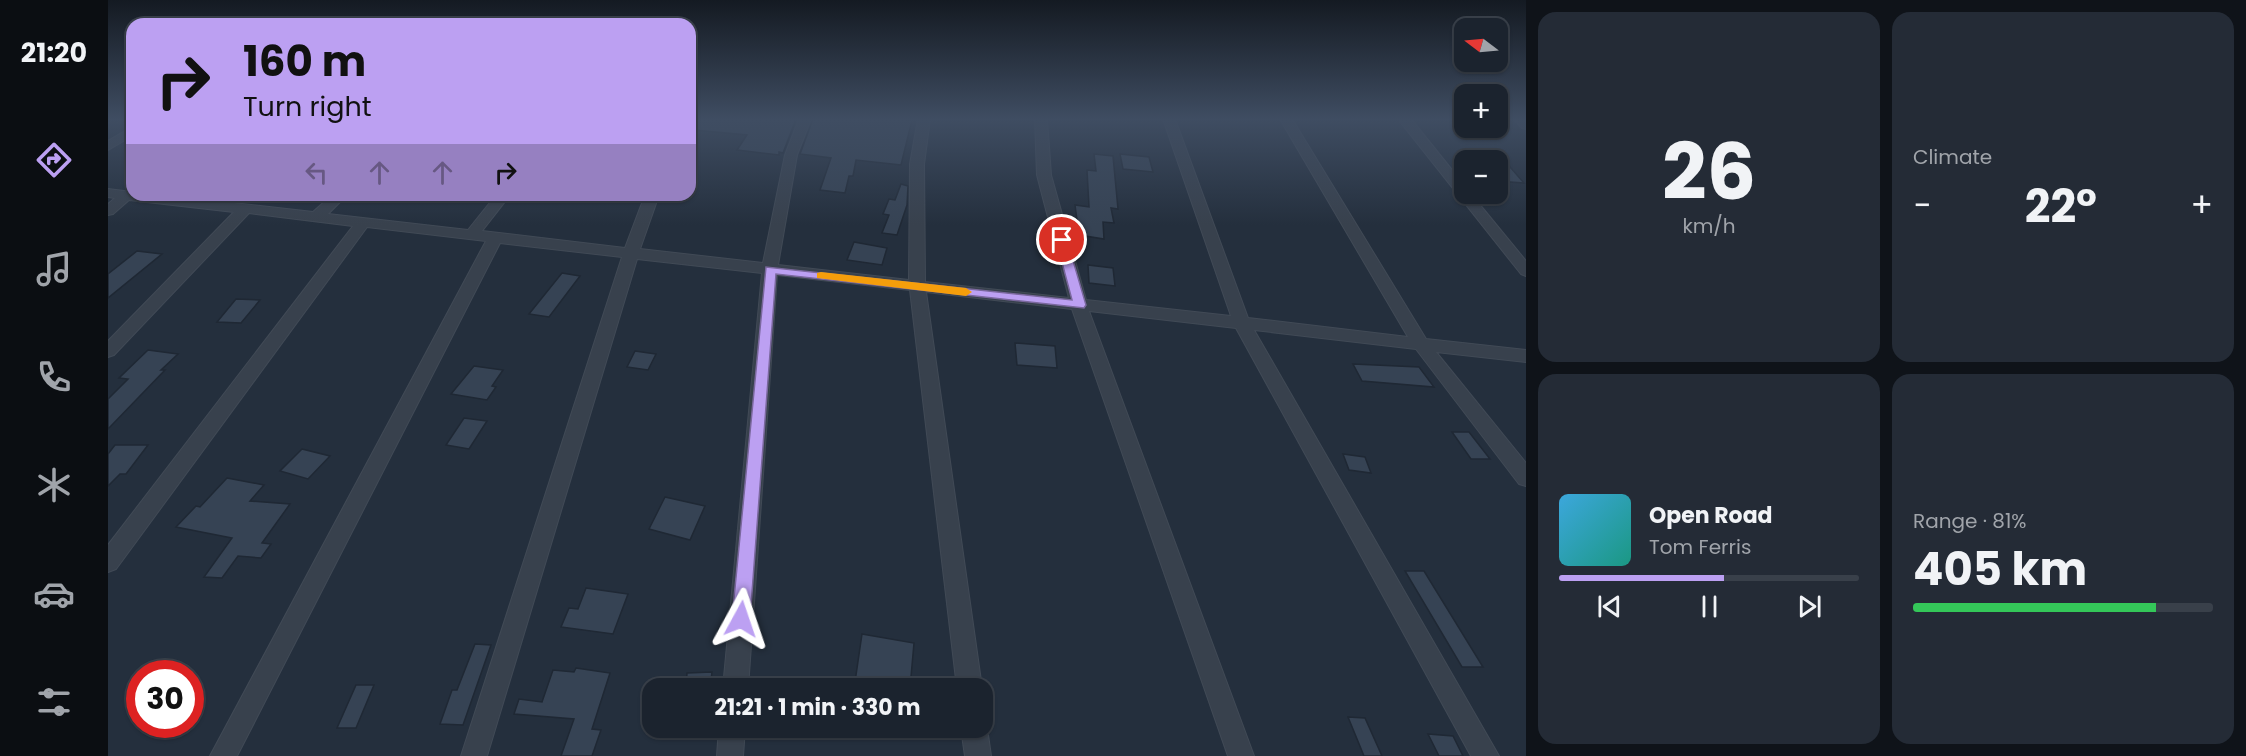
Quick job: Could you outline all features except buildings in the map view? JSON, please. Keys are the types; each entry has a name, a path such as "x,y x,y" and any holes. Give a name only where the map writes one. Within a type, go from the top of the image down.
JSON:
{"street":[{"path":"736,678 770,269 791,154"},
{"path":"919,154 917,286 968,678"},
{"path":"1043,154 1044,175 1079,305 1241,756"},
{"path":"1182,154 1242,324 1486,756"},
{"path":"1308,154 1421,344 1526,478"},
{"path":"1432,154 1526,271"},
{"path":"108,193 126,195"},
{"path":"108,211 126,195"},
{"path":"200,201 245,209 1526,357"},
{"path":"316,217 333,201"},
{"path":"471,235 498,201"},
{"path":"474,756 631,253 650,201"},
{"path":"108,351 245,209"},
{"path":"108,562 363,222"},
{"path":"223,756 495,238"},
{"path":"730,756 731,738"},
{"path":"975,738 978,756"}],"slow traffic":[{"path":"821,275 966,292"}],"route":[{"path":"741,619 770,269 1079,305 1062,240"}]}
